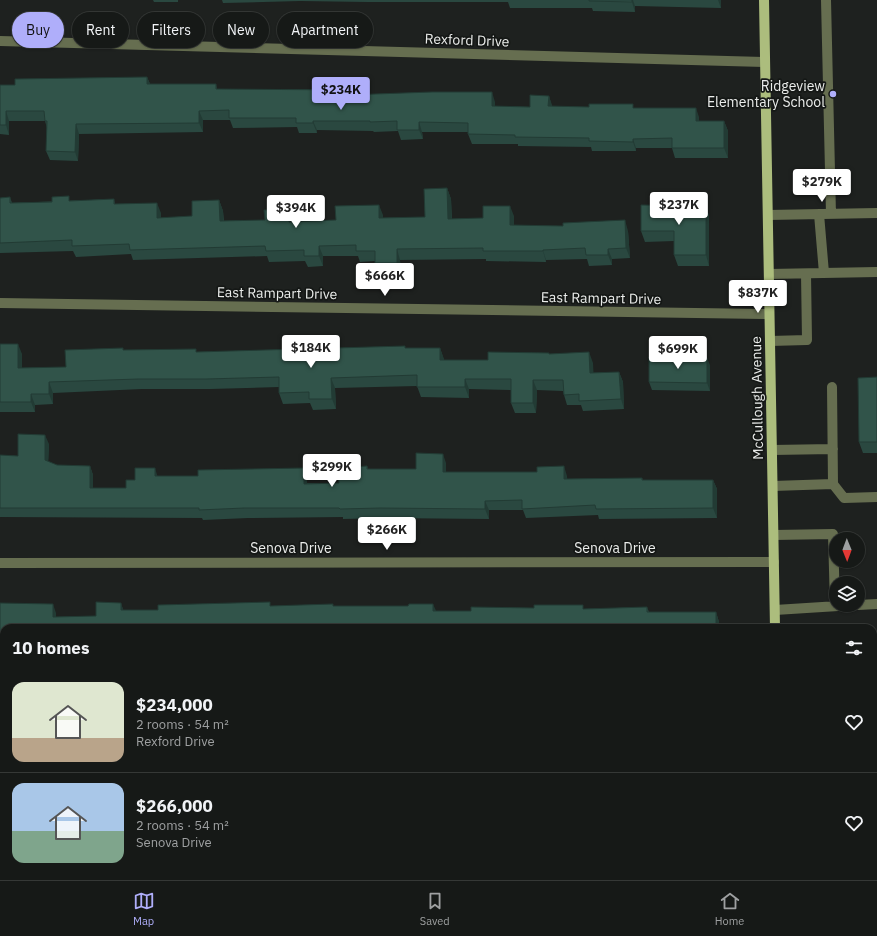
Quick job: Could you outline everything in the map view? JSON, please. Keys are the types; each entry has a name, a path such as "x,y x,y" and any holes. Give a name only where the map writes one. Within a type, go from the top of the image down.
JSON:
{"main road":[{"name":"McCullough Avenue","path":"764,0 775,624"}],"street":[{"path":"826,0 831,214"},
{"name":"Rexford Drive","path":"0,41 765,62"},
{"path":"768,215 877,213"},
{"path":"819,214 824,273"},
{"path":"769,274 877,272"},
{"path":"770,341 807,340 806,274"},
{"name":"East Rampart Drive","path":"0,302 769,314"},
{"path":"832,387 833,484 844,498 877,497"},
{"path":"772,450 833,449"},
{"path":"773,486 833,484"},
{"path":"774,535 833,534 834,576"},
{"name":"Senova Drive","path":"0,563 774,562"},
{"path":"865,605 877,604"},
{"path":"775,610 829,606"}],"building":[{"path":"632,0 632,2 589,1"},
{"path":"147,77 147,84 216,84 216,89 347,90 347,95 432,92 492,92 492,106 530,107 530,95 549,96 548,106 589,107 589,104 633,104 633,108 696,108 696,121 724,121 724,148 672,148 672,138 633,139 633,142 589,141 589,138 515,137 515,135 468,134 468,123 419,122 419,130 397,130 397,121 313,121 313,123 296,123 296,118 229,118 229,110 199,111 199,123 76,124 75,152 46,151 47,121 45,121 44,111 6,111 6,125 0,125 0,85 15,85 15,79"},
{"path":"447,188 448,219 483,218 483,206 510,206 510,225 563,226 563,223 625,220 626,248 608,249 608,255 586,255 585,248 543,251 483,251 483,248 397,249 397,263 375,263 375,251 356,251 356,245 319,246 319,256 304,256 304,250 266,251 265,246 130,250 129,244 72,246 72,240 0,243 0,198 10,197 10,203 52,202 52,197 69,196 69,201 114,199 114,204 157,203 157,218 192,216 192,201 219,200 220,221 265,220 264,210 289,209 289,222 336,220 335,206 379,205 379,218 425,217 424,189"},
{"path":"641,205 706,206 706,255 674,255 674,231 641,231"},
{"path":"0,344 18,344 18,368 66,367 65,350 123,348 123,350 196,349 196,352 405,346 405,348 440,348 440,360 488,360 488,352 549,354 589,352 590,373 619,372 621,399 579,401 579,394 564,395 563,380 533,380 533,403 511,403 511,379 465,379 465,387 417,387 417,375 331,378 332,399 309,399 309,392 279,393 279,377 49,382 49,394 31,394 31,402 0,402"},
{"path":"649,357 707,358 707,383 649,382"},
{"path":"877,377 877,442 859,442 858,378"},
{"path":"18,434 45,435 45,460 57,465 90,466 90,488 126,488 126,480 135,480 135,468 155,468 155,476 198,476 198,470 304,468 304,484 339,483 338,468 367,466 367,469 416,469 416,453 443,454 443,472 537,472 537,467 564,466 564,479 642,478 642,480 713,480 713,508 596,509 595,505 522,509 522,500 485,501 485,509 244,508 199,510 199,508 0,508 0,455 18,456"},
{"path":"96,602 121,603 121,610 158,610 158,605 270,602 270,606 333,604 333,606 408,606 409,604 433,604 433,611 471,611 471,607 534,608 534,605 583,605 583,609 647,607 647,612 716,612 716,624 0,624 0,603 53,604 53,617 96,616"}],"place":[{"name":"Ridgeview Elementary School","path":"833,94"}]}
